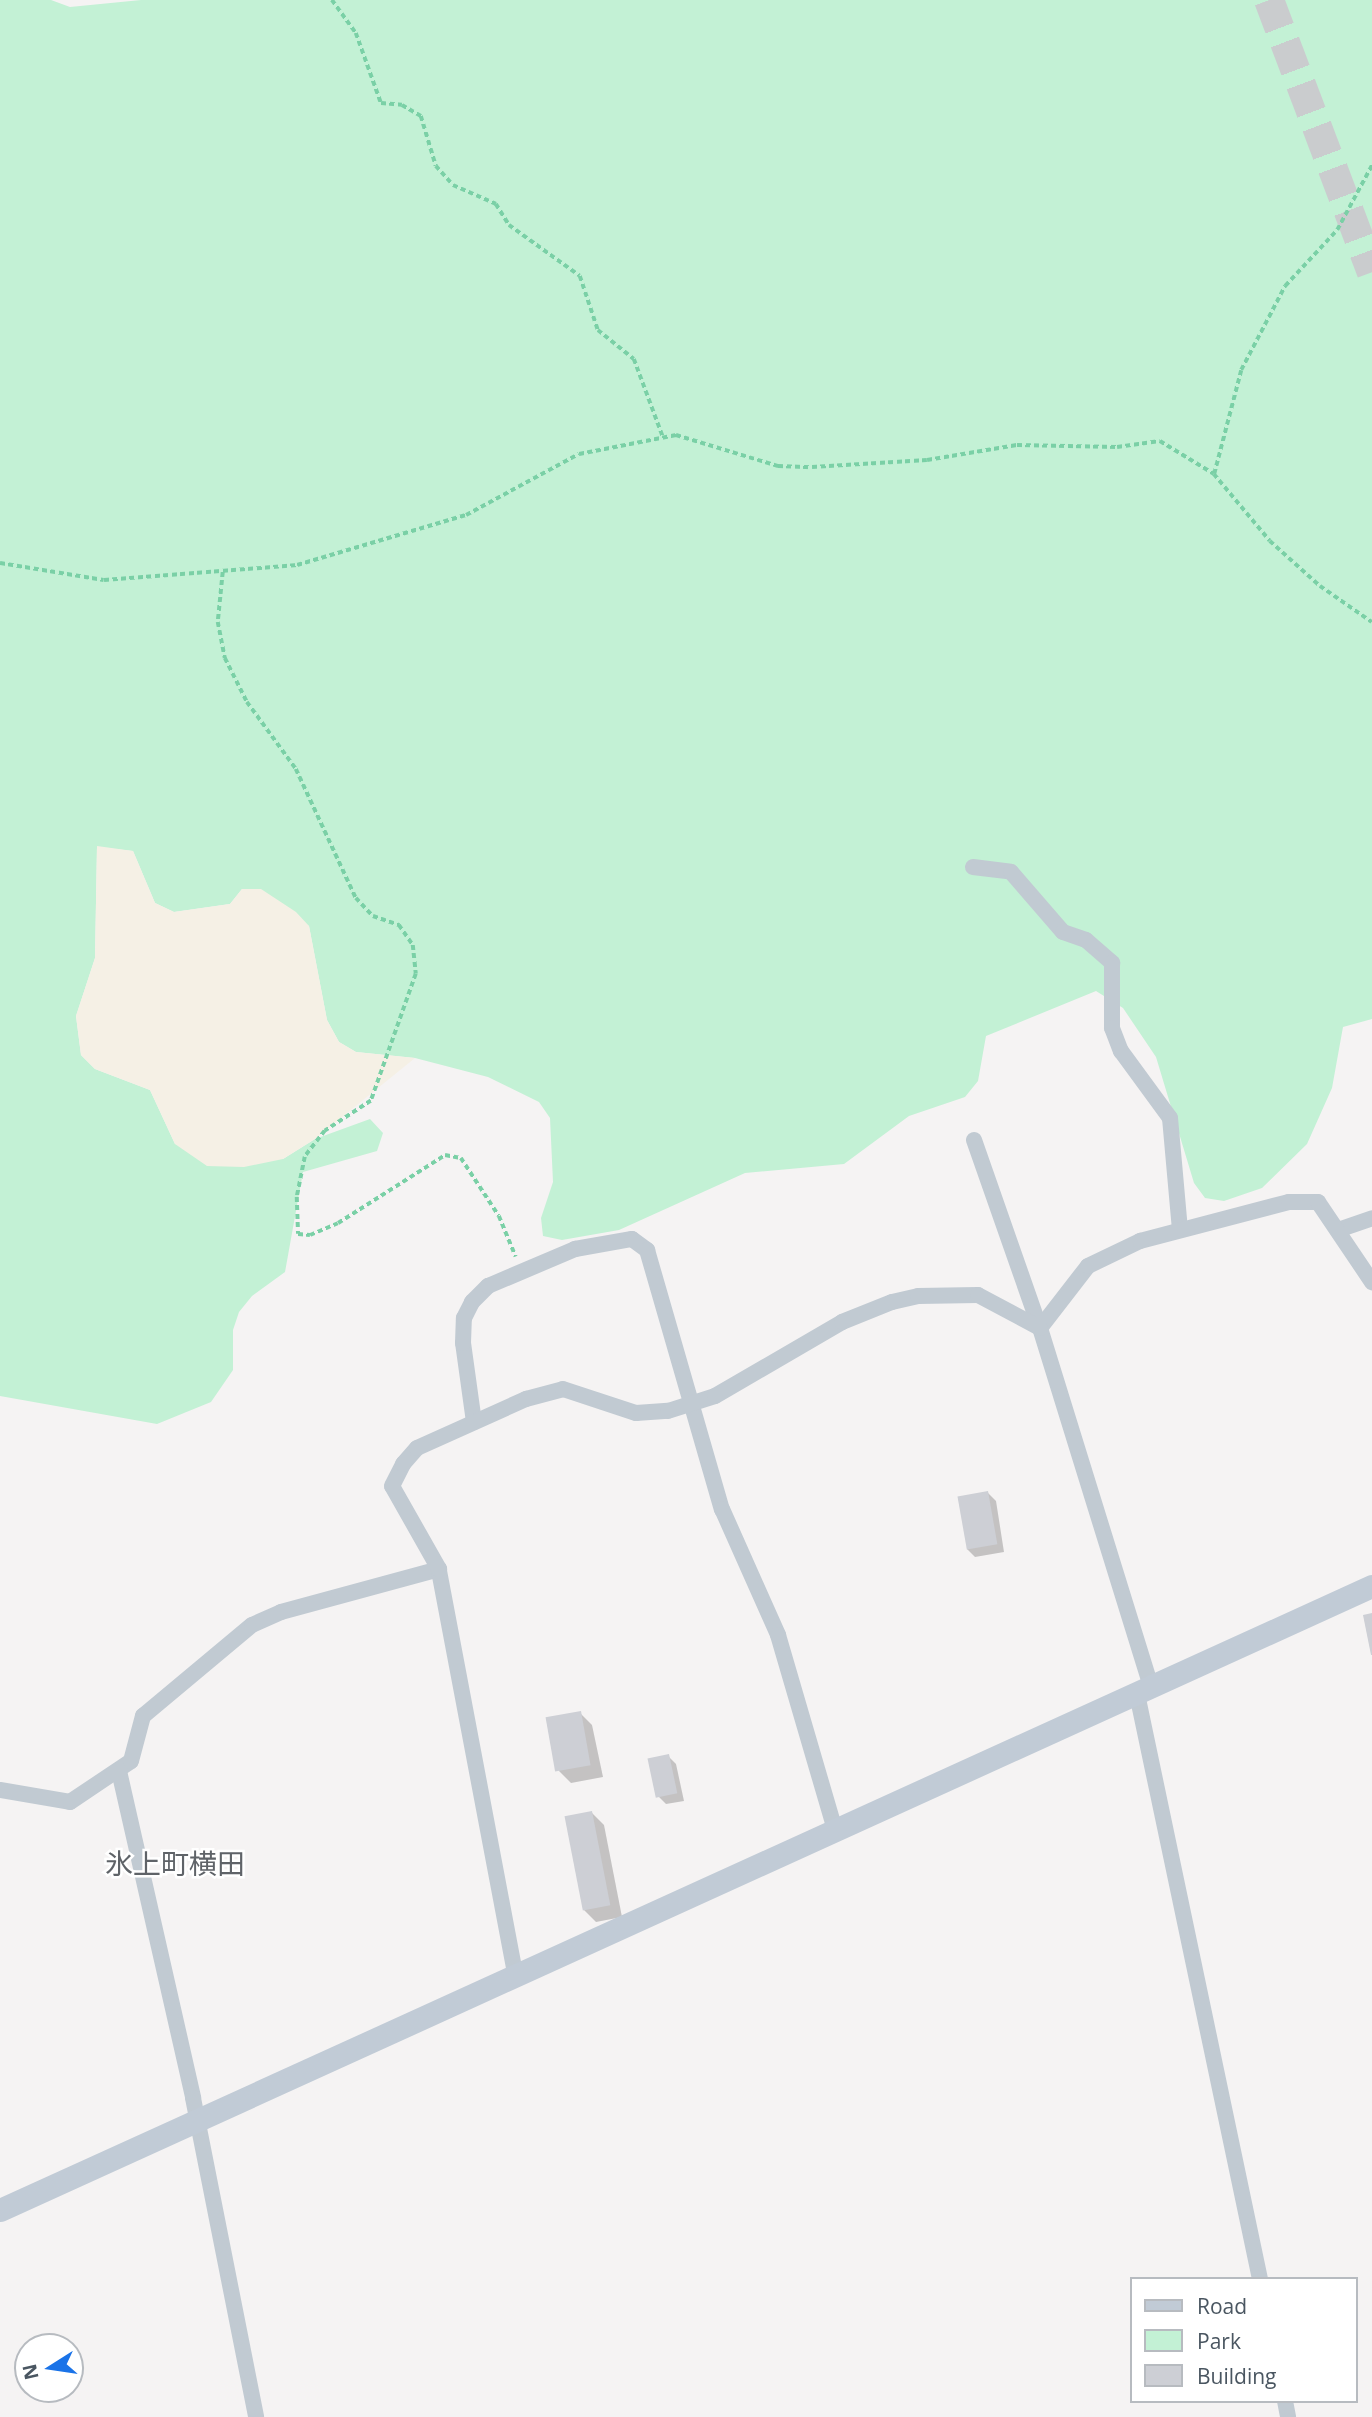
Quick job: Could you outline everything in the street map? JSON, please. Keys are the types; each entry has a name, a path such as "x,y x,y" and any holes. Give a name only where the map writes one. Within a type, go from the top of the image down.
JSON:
{"street":[{"path":"973,867 1011,872 1063,932 1086,940 1112,963 1112,1028 1121,1051 1170,1118 1180,1229"},
{"path":"974,1140 1040,1328 1144,1690 1260,2277"},
{"path":"1040,1328 1088,1266 1140,1241 1289,1202 1318,1202 1372,1282"},
{"path":"1338,1230 1372,1218"},
{"path":"474,1422 463,1343 464,1318 471,1302 488,1286 575,1249 606,1241 632,1239 647,1250 722,1509 778,1635 835,1830"},
{"path":"515,1973 439,1569 392,1486 417,1448 474,1422 563,1389 636,1413 668,1411 691,1404 715,1396 842,1322 905,1299 978,1295 1040,1328"},
{"path":"0,1790 70,1802 120,1771 131,1761 143,1716 251,1625 281,1612 439,1569"},
{"path":"0,2210 515,1973 1372,1586"},
{"path":"120,1771 197,2119 257,2417"}],"path":[{"path":"332,0 356,33 381,103 402,105 421,116 436,166 453,185 496,204 509,225 580,276 598,330 634,359 663,437"},
{"path":"1214,474 1241,370 1285,286 1338,230 1372,165"},
{"path":"0,563 104,580 297,565 466,515 579,454 676,435 778,466 811,467 927,460 1017,444 1105,447 1160,441 1214,474 1270,541 1320,586 1372,622"},
{"path":"223,572 218,622 225,658 247,702 296,769 356,898 373,916 399,925 413,945 416,974 371,1101 325,1132 304,1157 297,1197 298,1234 310,1235 338,1223 445,1155 461,1158 499,1216 523,1273"}],"green space":[{"path":"0,0 51,0 70,7 141,0 1372,0 1372,1019 1343,1027 1332,1088 1307,1144 1262,1188 1224,1201 1205,1198 1194,1183 1156,1057 1123,1008 1096,991 986,1036 978,1081 965,1097 909,1116 844,1164 745,1173 619,1230 562,1240 543,1236 541,1218 553,1182 550,1118 539,1102 488,1077 415,1058 356,1052 339,1042 327,1020 309,926 242,889 230,904 174,912 155,903 133,851 97,847 95,958 76,1016 81,1055 95,1069 150,1090 175,1144 283,1159 315,1139 370,1119 383,1133 377,1151 303,1172 285,1272 252,1296 239,1312 233,1330 233,1370 211,1402 157,1424 0,1396"}],"sand":[{"path":"97,846 133,851 155,903 174,912 230,904 242,889 261,889 296,912 309,926 327,1020 339,1042 356,1052 415,1058 315,1139 283,1159 244,1167 207,1166 175,1144 150,1090 95,1069 81,1055 76,1016 95,958"}],"building":[{"path":"988,1491 997,1544 967,1550 957,1496"},
{"path":"1372,1613 1372,1655 1371,1655 1363,1615"},
{"path":"581,1711 591,1765 555,1771 546,1717"},
{"path":"669,1754 677,1793 656,1798 647,1759"},
{"path":"592,1811 610,1905 583,1911 565,1816"}],"tunnel":[{"path":"1269,0 1372,272"}],"district":[{"name":"氷上町横田","path":"175,1863"}]}
